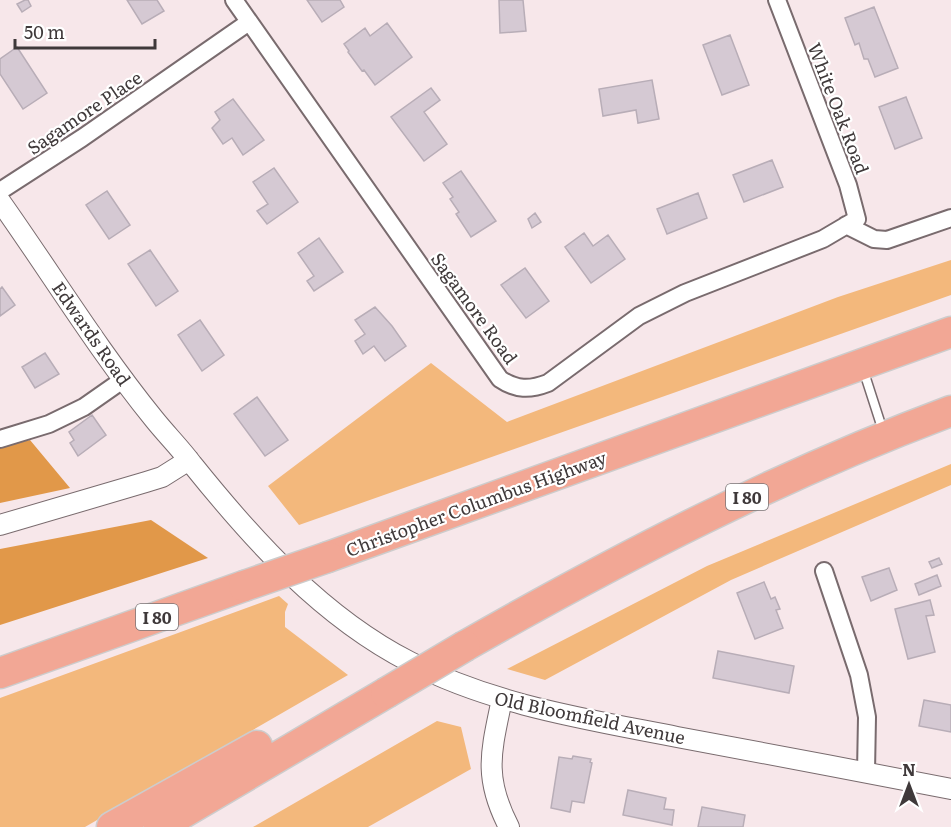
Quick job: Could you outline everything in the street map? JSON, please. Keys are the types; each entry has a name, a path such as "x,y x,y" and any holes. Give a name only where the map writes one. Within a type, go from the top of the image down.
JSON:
{"highway":[{"name":"Christopher Columbus Highway","path":"0,673 951,332"},
{"name":"I 80","path":"159,827 465,646 620,560 800,473 951,411"},
{"path":"0,656 71,648"},
{"path":"112,827 256,746 302,742"}],"street":[{"name":"Sagamore Road","path":"234,0 500,379 511,386 536,387 548,383 639,316 685,293 823,239 846,225"},
{"name":"White Oak Road","path":"777,0 848,185 857,219 846,225"},
{"name":"Sagamore Place","path":"0,191 82,138 249,22"},
{"name":"Edwards Road","path":"0,201 124,379 189,460"},
{"path":"846,225 874,239 887,240 951,218"},
{"path":"0,439 49,424 84,407 124,379"},
{"path":"0,525 146,483 162,477 189,460"},
{"name":"Old Bloomfield Avenue","path":"189,460 249,531 311,593 351,626 409,662 456,683 502,699 597,721 951,789"},
{"path":"824,571 859,675 867,717 866,772"},
{"path":"502,699 491,748 491,778 509,827"}],"lane":[{"path":"861,363 885,437"}],"shaded area":[{"path":"951,260 951,295 299,525 268,486 431,363 507,422 838,297"},
{"path":"30,440 70,488 0,503 0,447"},
{"path":"951,464 951,485 731,580 545,680 507,669 707,566"},
{"path":"151,520 208,558 0,625 0,549"},
{"path":"279,596 288,604 285,612 285,627 348,675 85,827 0,827 0,698"},
{"path":"437,721 461,727 471,769 368,827 253,827"}],"building":[{"path":"28,0 31,6 22,12 17,4"},
{"path":"127,0 157,0 164,11 142,24"},
{"path":"307,0 340,0 344,7 322,22"},
{"path":"499,0 523,0 526,31 500,33"},
{"path":"874,7 898,68 875,77 868,59 864,59 859,43 855,45 845,18"},
{"path":"387,23 412,57 375,85 364,70 362,71 344,44 365,28 370,36"},
{"path":"730,35 749,85 722,95 703,45"},
{"path":"17,47 47,93 23,109 0,74 0,59"},
{"path":"652,80 659,119 638,123 636,110 603,116 599,89"},
{"path":"431,88 440,100 424,112 447,144 424,161 391,117"},
{"path":"906,97 922,138 895,149 879,107"},
{"path":"233,99 264,140 243,155 232,138 223,144 212,128 220,120 215,112"},
{"path":"772,160 783,187 744,202 733,175"},
{"path":"274,168 298,202 267,224 257,211 268,204 253,182"},
{"path":"461,171 496,221 471,237 456,214 459,212 450,199 453,197 443,183"},
{"path":"107,191 130,225 109,239 86,205"},
{"path":"698,193 707,218 667,234 657,209"},
{"path":"535,213 541,222 532,228 528,219"},
{"path":"584,233 593,246 608,235 625,259 591,283 565,247"},
{"path":"319,238 343,272 314,291 307,281 314,276 298,253"},
{"path":"150,250 178,291 156,306 128,264"},
{"path":"525,268 549,301 526,318 501,285"},
{"path":"2,287 15,305 0,316 0,289"},
{"path":"375,307 406,346 385,361 374,346 363,354 355,341 365,334 355,320"},
{"path":"200,320 224,355 202,371 178,335"},
{"path":"45,353 59,374 35,388 22,367"},
{"path":"257,397 288,440 265,456 234,414"},
{"path":"92,415 106,435 78,456 70,443 74,440 69,432"},
{"path":"939,558 942,564 932,568 929,562"},
{"path":"889,568 897,590 871,601 862,577"},
{"path":"937,575 941,586 919,595 915,584"},
{"path":"764,582 771,599 775,597 780,609 776,610 783,628 755,639 737,593"},
{"path":"930,600 934,615 926,616 935,652 908,659 895,609"},
{"path":"718,651 794,666 789,693 713,678"},
{"path":"924,700 951,705 951,732 919,726"},
{"path":"573,756 591,759 592,763 584,803 572,801 570,812 551,808 559,757 572,759"},
{"path":"628,790 666,798 664,809 674,810 672,825 623,815"},
{"path":"702,807 745,815 743,827 698,827"}]}
